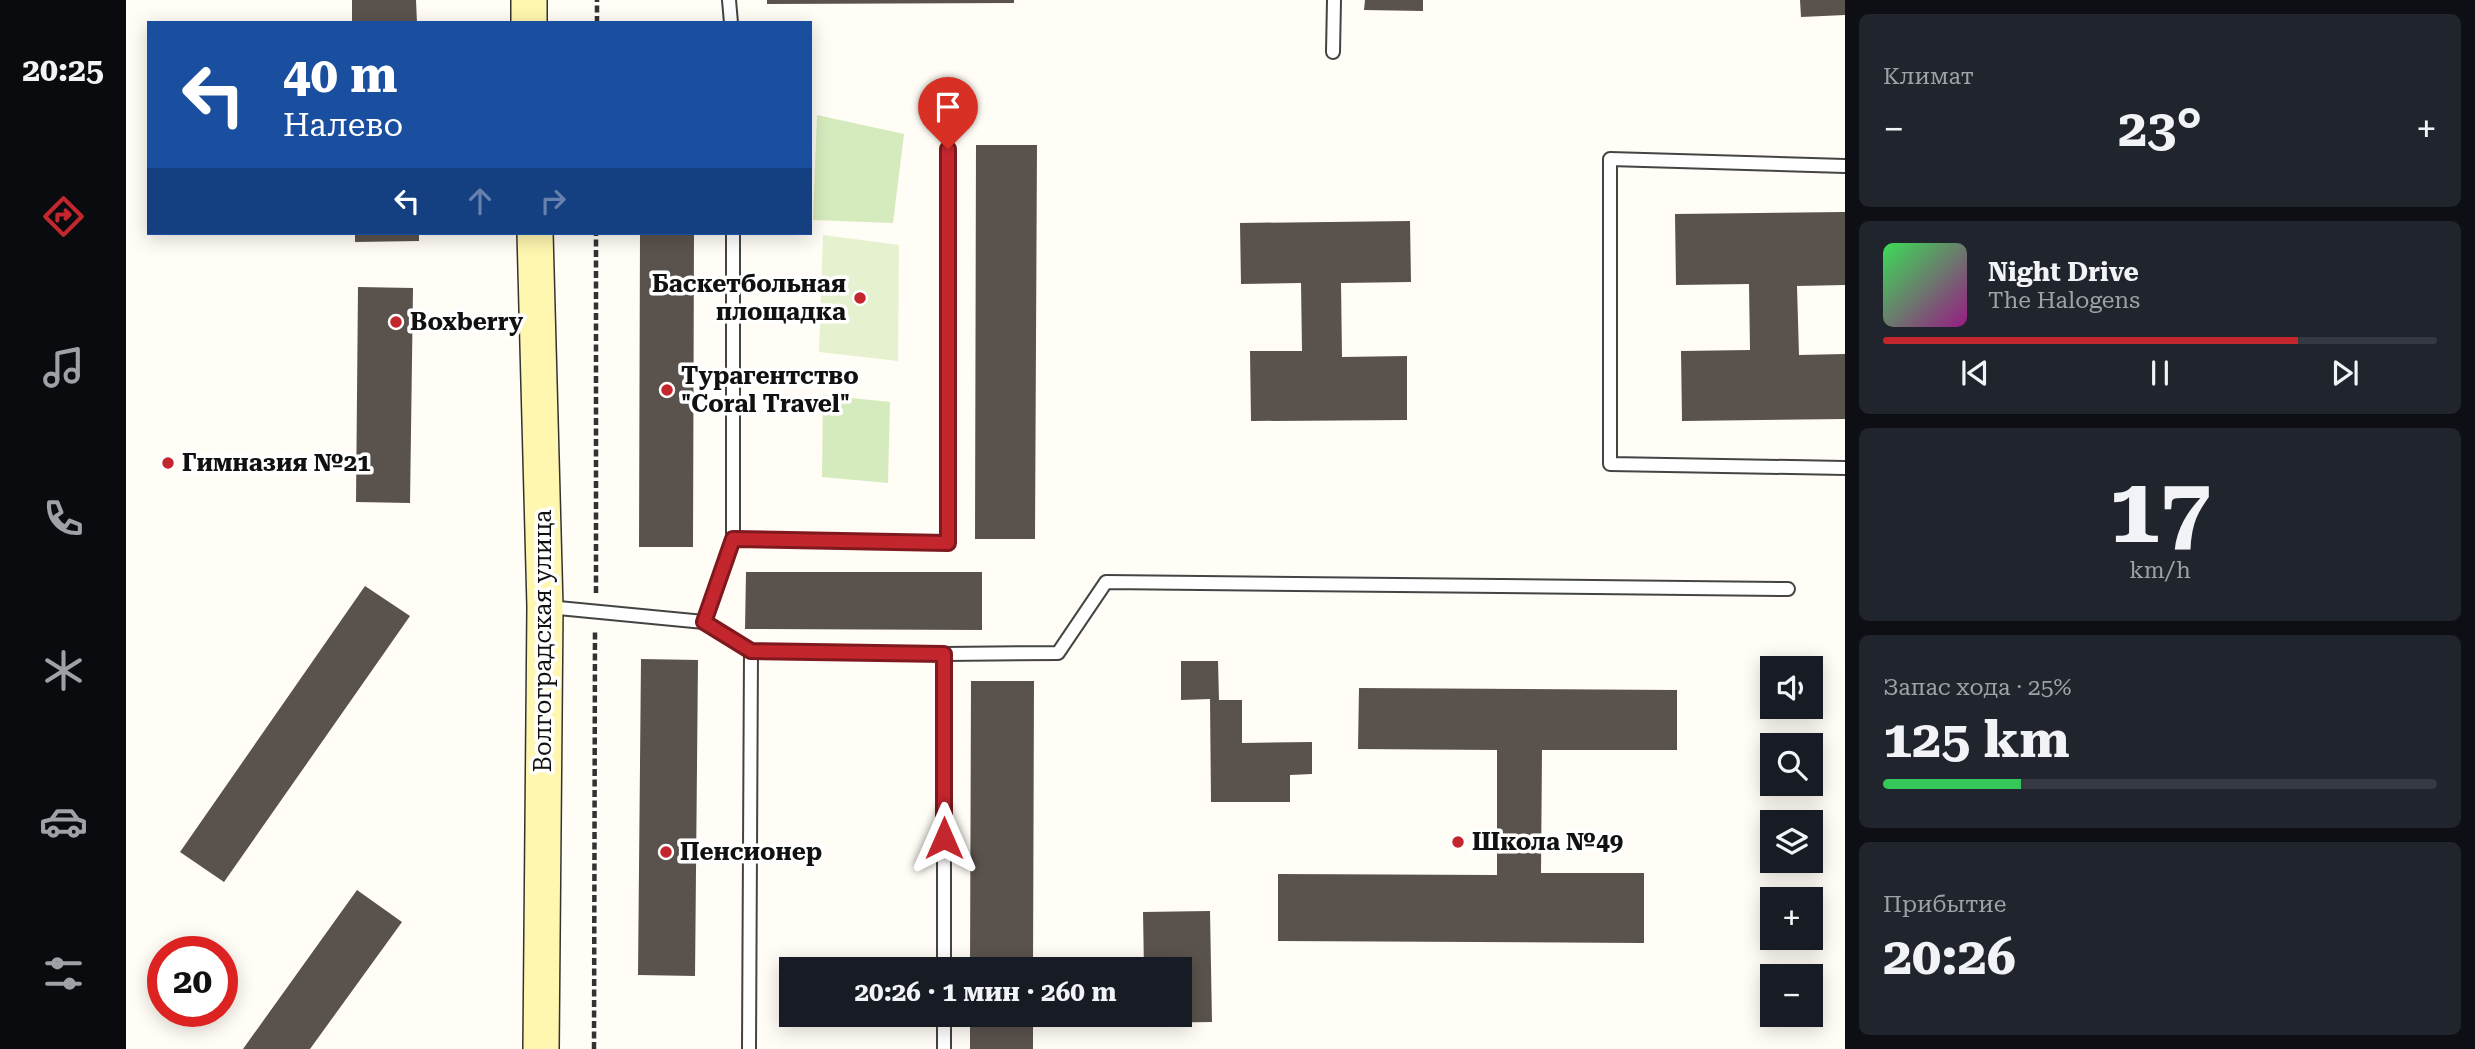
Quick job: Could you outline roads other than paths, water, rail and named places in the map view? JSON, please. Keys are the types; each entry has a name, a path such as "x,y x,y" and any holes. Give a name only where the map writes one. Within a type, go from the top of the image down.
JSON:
{"main road":[{"path":"528,0 529,21"},
{"name":"Волгоградская улица","path":"535,235 545,607 541,1049"}],"lane":[{"path":"729,0 731,21"},
{"path":"1332,52 1334,0"},
{"path":"733,539 948,543 948,149"},
{"path":"1845,166 1610,159 1610,464 1845,468"},
{"path":"704,622 733,539 733,235"},
{"path":"545,607 704,622 751,651 1058,653 1106,582 1788,589"},
{"path":"748,1049 751,651"},
{"path":"944,654 944,957"},
{"path":"944,1027 944,1049"}],"place":[{"name":"Баскетбольная площадка","path":"860,298"},
{"name":"Boxberry","path":"396,322"},
{"name":"Турагентство \"Coral Travel\"","path":"667,390"},
{"name":"Гимназия №21","path":"168,463"},
{"name":"Школа №49","path":"1458,842"},
{"name":"Пенсионер","path":"666,852"}]}
